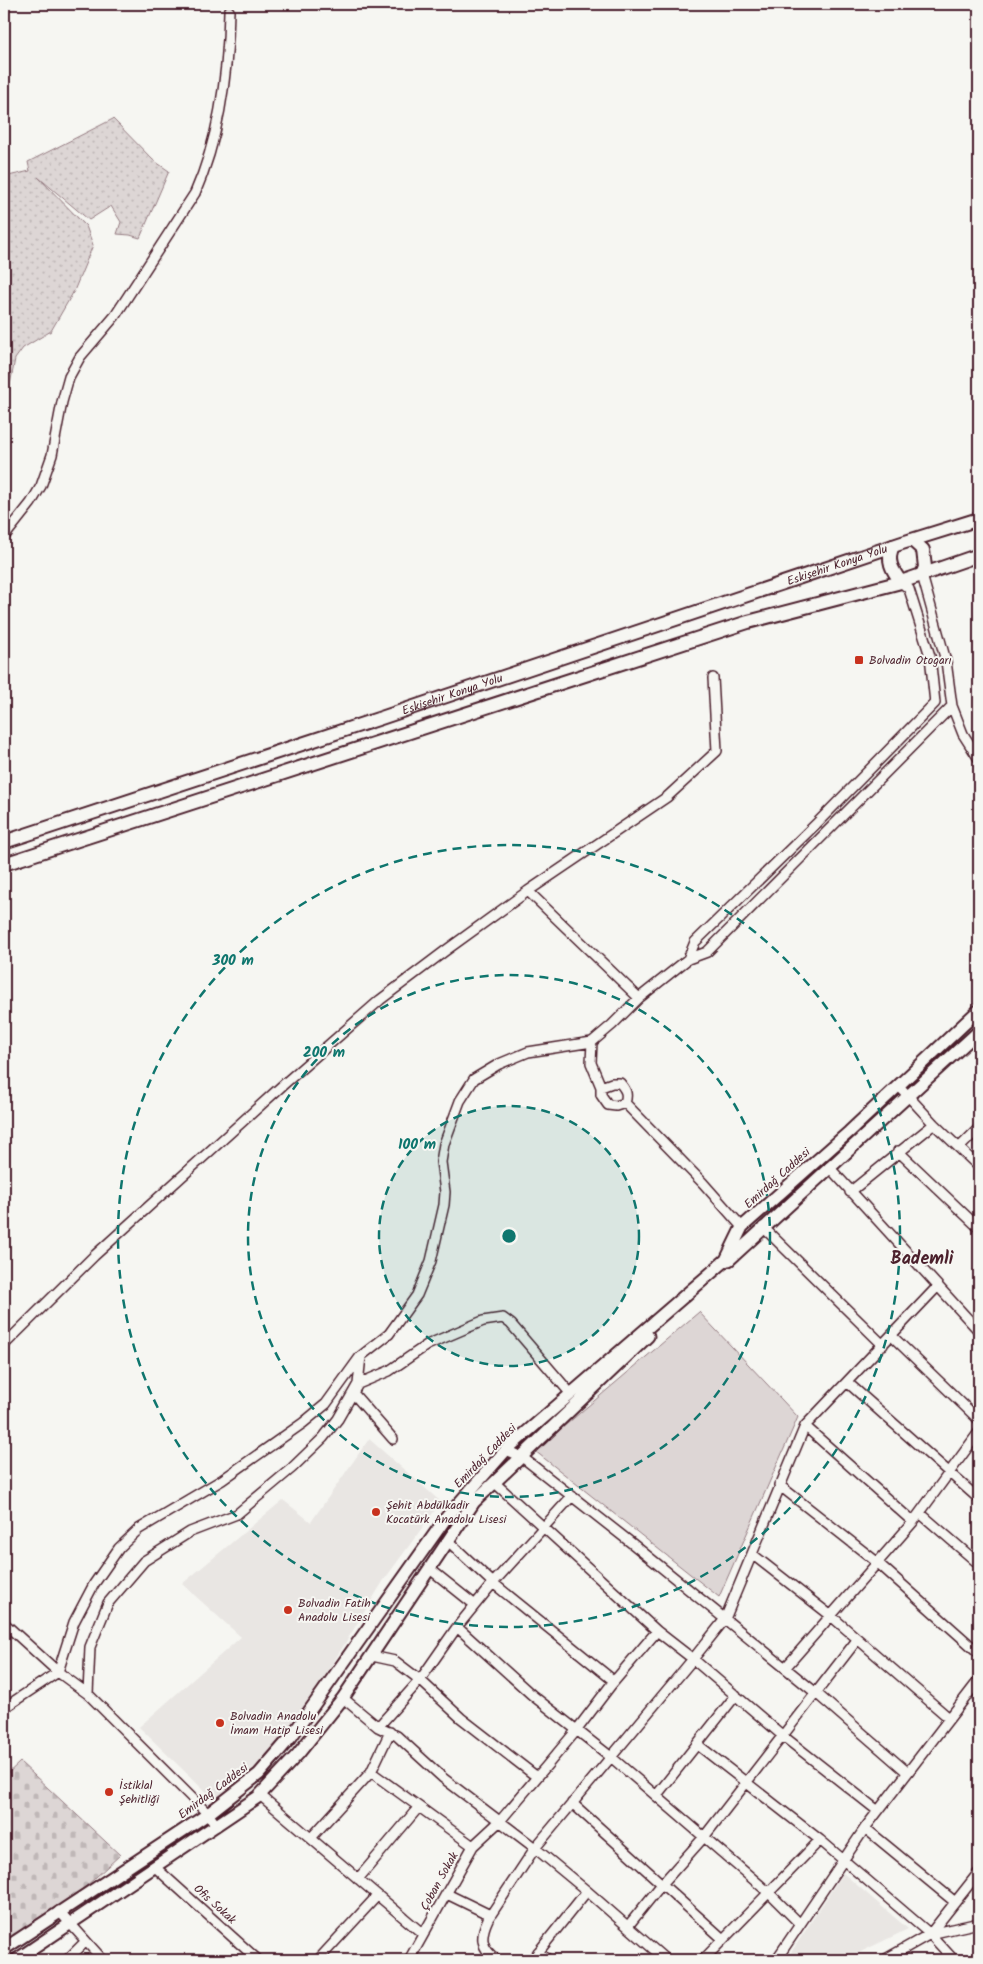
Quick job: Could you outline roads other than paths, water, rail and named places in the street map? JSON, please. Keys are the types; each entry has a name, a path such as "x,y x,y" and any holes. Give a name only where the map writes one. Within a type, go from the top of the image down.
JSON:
{"highway":[{"name":"Eskişehir Konya Yolu","path":"4,842 979,519"},
{"path":"901,582 891,567 889,553 902,543 923,550 925,567 922,575"},
{"path":"4,864 748,622 901,582 979,555"}],"main road":[{"name":"Emirdağ Caddesi","path":"4,1949 208,1814 259,1774 291,1737 446,1518 506,1450 726,1260 742,1228 979,1010"},
{"name":"Emirdağ Caddesi","path":"16,1960 217,1826 260,1795 298,1754 343,1698 474,1502 763,1227 979,1031"}],"street":[{"path":"4,537 31,503 41,486 52,455 62,402 69,377 80,357 115,316 191,199 204,172 223,96 228,56 229,12"},
{"path":"922,575 946,660 952,706 963,734 979,759"},
{"path":"901,582 909,589 930,656 936,703"},
{"path":"4,1345 94,1256 380,1000 444,951 528,891 667,796 717,751 713,678"},
{"path":"936,703 952,706"},
{"path":"688,959 695,942 936,703"},
{"path":"4,1708 58,1672 74,1622 94,1584 120,1548 139,1529 222,1480 303,1423 326,1404 361,1356 389,1334 417,1296 432,1261 444,1205 445,1192 441,1162 444,1144 460,1101 474,1079 499,1064 528,1052 592,1042 639,998 688,959 707,952 952,706"},
{"path":"528,891 639,998"},
{"path":"592,1042 591,1063 601,1086 601,1095 608,1104 616,1106 625,1103"},
{"path":"601,1086 620,1083 626,1090 625,1103"},
{"path":"898,1085 934,1124 979,1167"},
{"path":"625,1103 703,1184 742,1228"},
{"path":"850,1192 934,1124"},
{"path":"959,1148 979,1128"},
{"path":"898,1152 979,1228"},
{"path":"829,1167 938,1286 978,1326"},
{"path":"763,1227 883,1345"},
{"path":"497,1960 488,1954 482,1941 483,1930 490,1915 535,1848 693,1659 724,1619 805,1426 938,1286"},
{"path":"358,1384 389,1371 426,1345 482,1321 502,1318 511,1324 571,1394"},
{"path":"892,1336 979,1420"},
{"path":"88,1694 90,1647 108,1603 144,1561 190,1532 237,1514 292,1468 323,1438 338,1419 358,1384 361,1356"},
{"path":"847,1382 979,1499"},
{"path":"353,1393 393,1439"},
{"path":"805,1426 913,1522"},
{"path":"785,1668 913,1522 979,1432"},
{"path":"506,1450 522,1456 572,1496 816,1693 907,1772"},
{"path":"495,1483 658,1631 783,1736 878,1811"},
{"path":"779,1485 878,1563 979,1652"},
{"path":"378,1727 420,1680 457,1627 493,1582 572,1496"},
{"path":"920,1513 979,1564"},
{"path":"448,1541 493,1582 614,1681"},
{"path":"752,1554 830,1615 949,1718"},
{"path":"430,1569 475,1605"},
{"path":"4,1623 58,1672 88,1694 208,1814 217,1826"},
{"path":"457,1627 532,1695 610,1757 768,1892 800,1924"},
{"name":"Çoban Sokak","path":"409,1960 473,1846 500,1820 537,1778 614,1681 658,1631"},
{"path":"628,1926 704,1837 857,1640"},
{"path":"372,1656 395,1661 420,1680 461,1718 537,1778"},
{"path":"776,1960 865,1828 979,1680"},
{"path":"656,1796 736,1695"},
{"path":"343,1698 378,1727 397,1736 443,1778 535,1848 666,1960"},
{"path":"311,1838 371,1772 390,1732"},
{"path":"698,1744 820,1840 930,1934 954,1960"},
{"path":"371,1772 418,1808 473,1846"},
{"path":"260,1795 423,1934"},
{"path":"572,1803 722,1939"},
{"path":"358,1878 418,1808"},
{"path":"865,1828 955,1902"},
{"path":"703,1960 820,1840"},
{"name":"Ofis Sokak","path":"155,1867 258,1960"},
{"path":"930,1934 979,1872"},
{"path":"532,1960 587,1891"},
{"path":"447,1894 490,1915"},
{"path":"318,1960 377,1896"},
{"path":"59,1911 103,1960"},
{"path":"884,1960 930,1934 979,1923"},
{"path":"67,1960 86,1942"},
{"path":"538,1952 549,1960"}],"place":[{"name":"Bolvadin Otogarı","path":"859,660"},
{"name":"Şehit Abdülkadir Kocatürk Anadolu Lisesi","path":"376,1512"},
{"name":"Bolvadin Fatih Anadolu Lisesi","path":"288,1610"},
{"name":"Bolvadin Anadolu İmam Hatip Lisesi","path":"220,1723"},
{"name":"İstiklal Şehitliği","path":"109,1792"}],"district":[{"name":"Bademli","path":"922,1258"}]}
